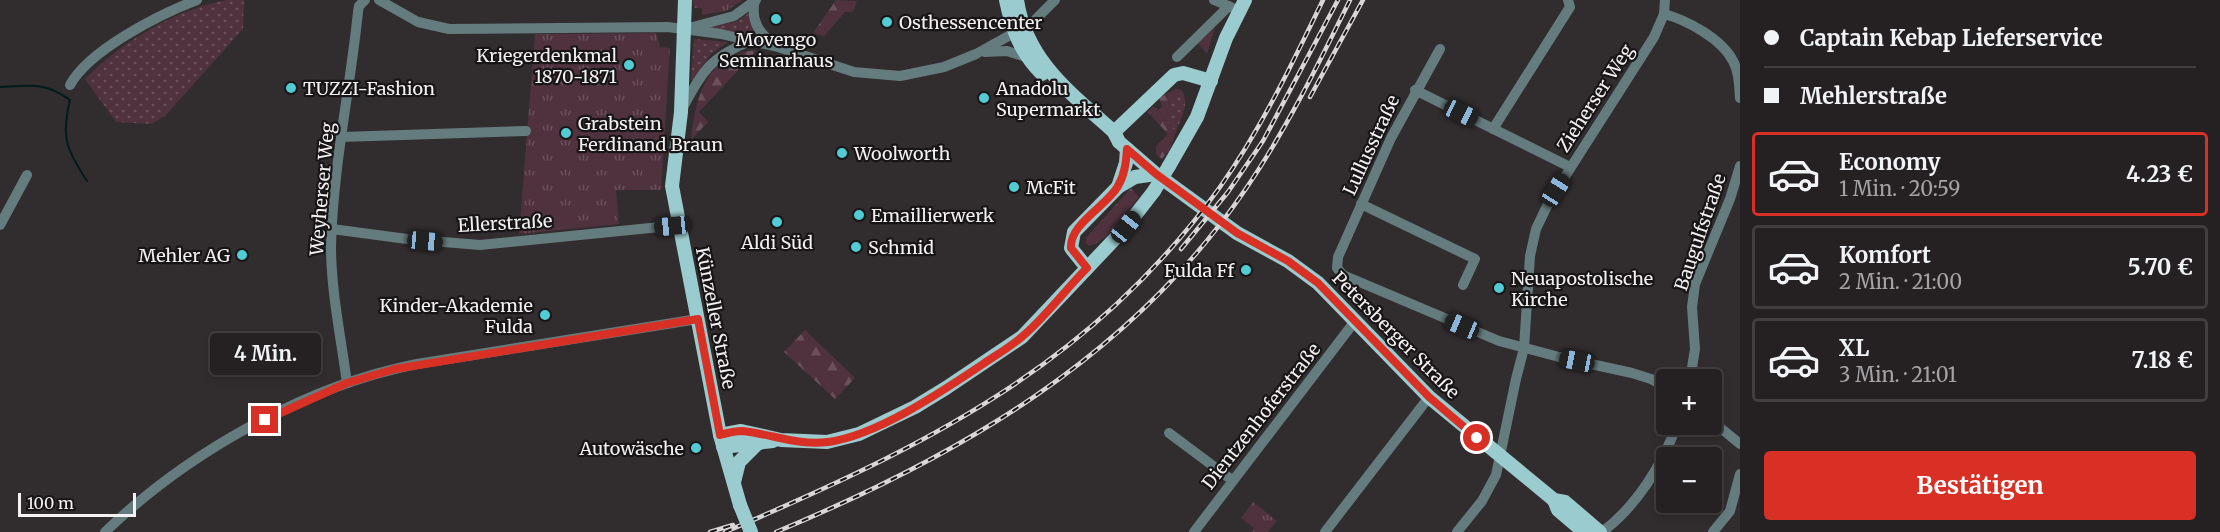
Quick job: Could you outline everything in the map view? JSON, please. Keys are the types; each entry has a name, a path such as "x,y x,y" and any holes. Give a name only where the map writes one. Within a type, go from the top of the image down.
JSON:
{"main road":[{"name":"Künzeller Straße","path":"686,0 681,112 672,186 721,441 740,505 751,532"},
{"name":"Petersberger Straße","path":"1006,0 1019,31 1026,57 1083,115 1109,138 1120,141"},
{"name":"Petersberger Straße","path":"1017,0 1019,31 1044,65 1120,141 1156,174 1237,233 1303,270 1429,397 1554,500 1558,510 1584,532"},
{"path":"721,441 741,431 781,440 821,442 846,438 870,429 915,406 1022,337 1126,227 1154,191 1197,117 1238,5"},
{"path":"1118,187 1126,163 1120,141 1164,83 1174,75 1186,73 1211,81"},
{"path":"1087,268 1071,248 1072,236 1118,187 1135,177 1156,174"},
{"path":"721,441 757,444 781,440"},
{"path":"734,484 739,462 757,444"},
{"name":"Petersberger Straße","path":"1554,500 1565,502 1601,532"}],"street":[{"path":"70,85 85,66 122,38 162,15 197,0"},
{"name":"Weyherser Weg","path":"347,383 332,269 332,229 341,137 358,12 364,0"},
{"path":"379,0 418,22 450,29 668,27 778,47 840,69 886,76 910,75 931,70 976,54 1039,18 1055,0"},
{"path":"686,29 734,16 755,0"},
{"path":"755,0 753,15 756,27 778,47"},
{"path":"1214,0 1238,5"},
{"path":"1493,129 1570,7 1568,0"},
{"name":"Zieherser Weg","path":"1457,532 1493,483 1501,456 1524,348 1530,256 1536,229 1570,167 1654,37 1664,14 1665,0"},
{"path":"1177,57 1238,5"},
{"path":"1664,14 1691,24 1728,53 1738,75 1740,98"},
{"path":"681,112 699,78 711,63 725,52 750,41"},
{"name":"Lullusstraße","path":"1440,49 1415,90 1391,138 1338,257 1338,268 1344,275 1499,341 1524,348"},
{"path":"976,54 1006,51 1026,57"},
{"path":"1415,90 1570,167"},
{"path":"341,137 526,131"},
{"name":"Baugulfstraße","path":"1692,369 1695,350 1692,307 1694,291 1730,200 1740,166"},
{"path":"0,225 27,175"},
{"path":"1362,204 1475,259 1464,285"},
{"name":"Ellerstraße","path":"332,229 407,239 480,245 680,225"},
{"path":"105,532 160,485 234,437 285,410 347,383 417,364 698,319"},
{"name":"Dientzenhoferstraße","path":"1194,532 1355,321"},
{"path":"1524,348 1632,373 1656,382"},
{"path":"1325,532 1429,397"},
{"path":"1722,429 1740,444"},
{"path":"1169,433 1232,480"},
{"path":"1601,532 1619,517 1655,472 1664,458 1673,435"},
{"path":"1713,532 1730,511 1740,474"}],"green space":[{"path":"227,0 244,0 243,29 165,116 151,124 116,122 85,79 115,52 150,29 188,11"},
{"path":"693,0 743,0 726,11 702,15 702,8 694,8"},
{"path":"836,0 857,1 853,12 845,12 824,36 813,33"},
{"path":"749,13 754,31 751,35 710,29 710,27 738,21"},
{"path":"1215,27 1207,54 1198,43"},
{"path":"656,33 660,47 670,48 661,190 616,190 619,224 519,234 535,34"},
{"path":"694,39 728,42 711,54 691,80"},
{"path":"757,50 699,112 708,122 691,140 696,108 706,81 725,60"},
{"path":"1175,89 1182,90 1168,100 1170,110 1163,118 1176,132 1169,151 1162,159 1156,154 1156,146 1168,134 1148,112 1153,106 1159,110 1162,106 1159,98"},
{"path":"1182,90 1185,106 1176,132 1163,118 1170,110 1168,100"},
{"path":"1131,188 1139,197 1110,233 1096,244 1089,246 1086,238"},
{"path":"805,330 855,378 835,399 784,352"},
{"path":"1253,502 1277,521 1268,532 1251,532 1254,528 1241,518"}],"waterway":[{"path":"0,87 44,87 70,100 66,124 67,142 74,160 87,181"}],"railway":[{"path":"725,532 867,468 934,433 998,395 1059,353 1116,305 1170,250 1235,165 1288,72 1323,0"},
{"path":"1181,249 1228,192 1263,141 1338,0"},
{"path":"776,532 910,470 975,434 1036,395 1095,352 1149,303 1200,250 1245,190 1288,121 1350,0"},
{"path":"1310,97 1363,0"},
{"path":"710,532 733,525"}],"place":[{"name":"Movengo Seminarhaus","path":"776,19"},
{"name":"Osthessencenter","path":"887,22"},
{"name":"Kriegerdenkmal 1870-1871","path":"629,65"},
{"name":"TUZZI-Fashion","path":"291,88"},
{"name":"Anadolu Supermarkt","path":"984,98"},
{"name":"Grabstein Ferdinand Braun","path":"566,133"},
{"name":"Woolworth","path":"842,153"},
{"name":"McFit","path":"1014,187"},
{"name":"Emaillierwerk","path":"859,215"},
{"name":"Aldi Süd","path":"777,222"},
{"name":"Schmid","path":"856,247"},
{"name":"Mehler AG","path":"242,255"},
{"name":"Fulda Ff","path":"1246,270"},
{"name":"Neuapostolische Kirche","path":"1499,288"},
{"name":"Kinder-Akademie Fulda","path":"545,315"},
{"name":"Autowäsche","path":"696,448"}],"route":[{"path":"265,420 347,383 395,369 698,319 720,435 741,431 781,440 810,443 846,438 885,422 946,388 1003,351 1036,323 1087,268 1071,248 1072,236 1118,187 1126,163 1127,149 1156,174 1237,233 1303,270 1429,397 1477,438"}]}
